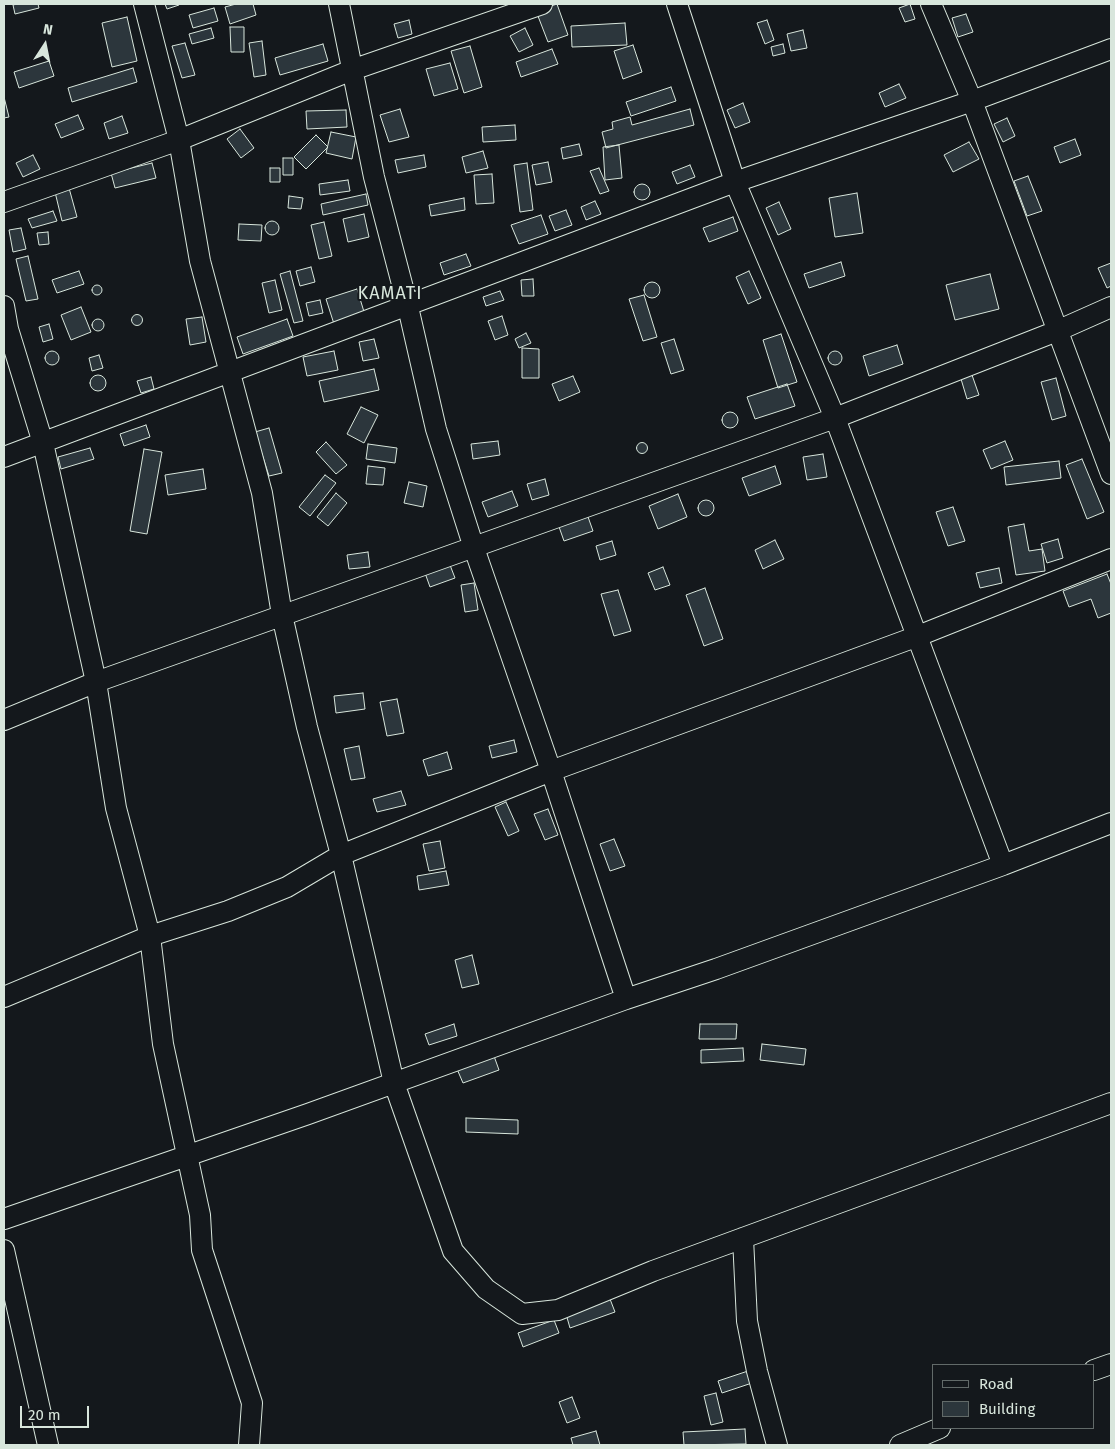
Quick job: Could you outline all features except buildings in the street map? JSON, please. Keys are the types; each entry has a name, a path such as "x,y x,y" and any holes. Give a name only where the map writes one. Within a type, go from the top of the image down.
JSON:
{"street":[{"path":"144,4 179,140 200,260 262,492 282,615 307,726 341,855 394,1083 453,1251 486,1289 522,1314 558,1310 654,1271 1111,1103"},
{"path":"338,4 374,177 408,307 436,429 474,548 551,771 626,999"},
{"path":"4,202 179,140 352,70 542,4"},
{"path":"677,4 735,182 835,418 1004,866"},
{"path":"931,4 972,101 1111,474"},
{"path":"4,457 408,307 735,182 972,101 1111,50"},
{"path":"4,306 8,329 43,443 96,682 116,808 150,936 164,1044 200,1215 202,1250 252,1402 249,1445"},
{"path":"4,720 96,682 835,418 1057,331 1111,307"},
{"path":"4,998 150,936 228,911 287,887 341,855 551,771 918,636 1111,559"},
{"path":"4,1219 394,1083 626,999 725,966 1004,866 1111,824"},
{"path":"743,1238 747,1321 757,1371 777,1445"},
{"path":"4,1250 48,1445"},
{"path":"1095,1370 1111,1364"},
{"path":"900,1445 938,1429"}],"district":[{"name":"KAMATI","path":"390,294"}]}
